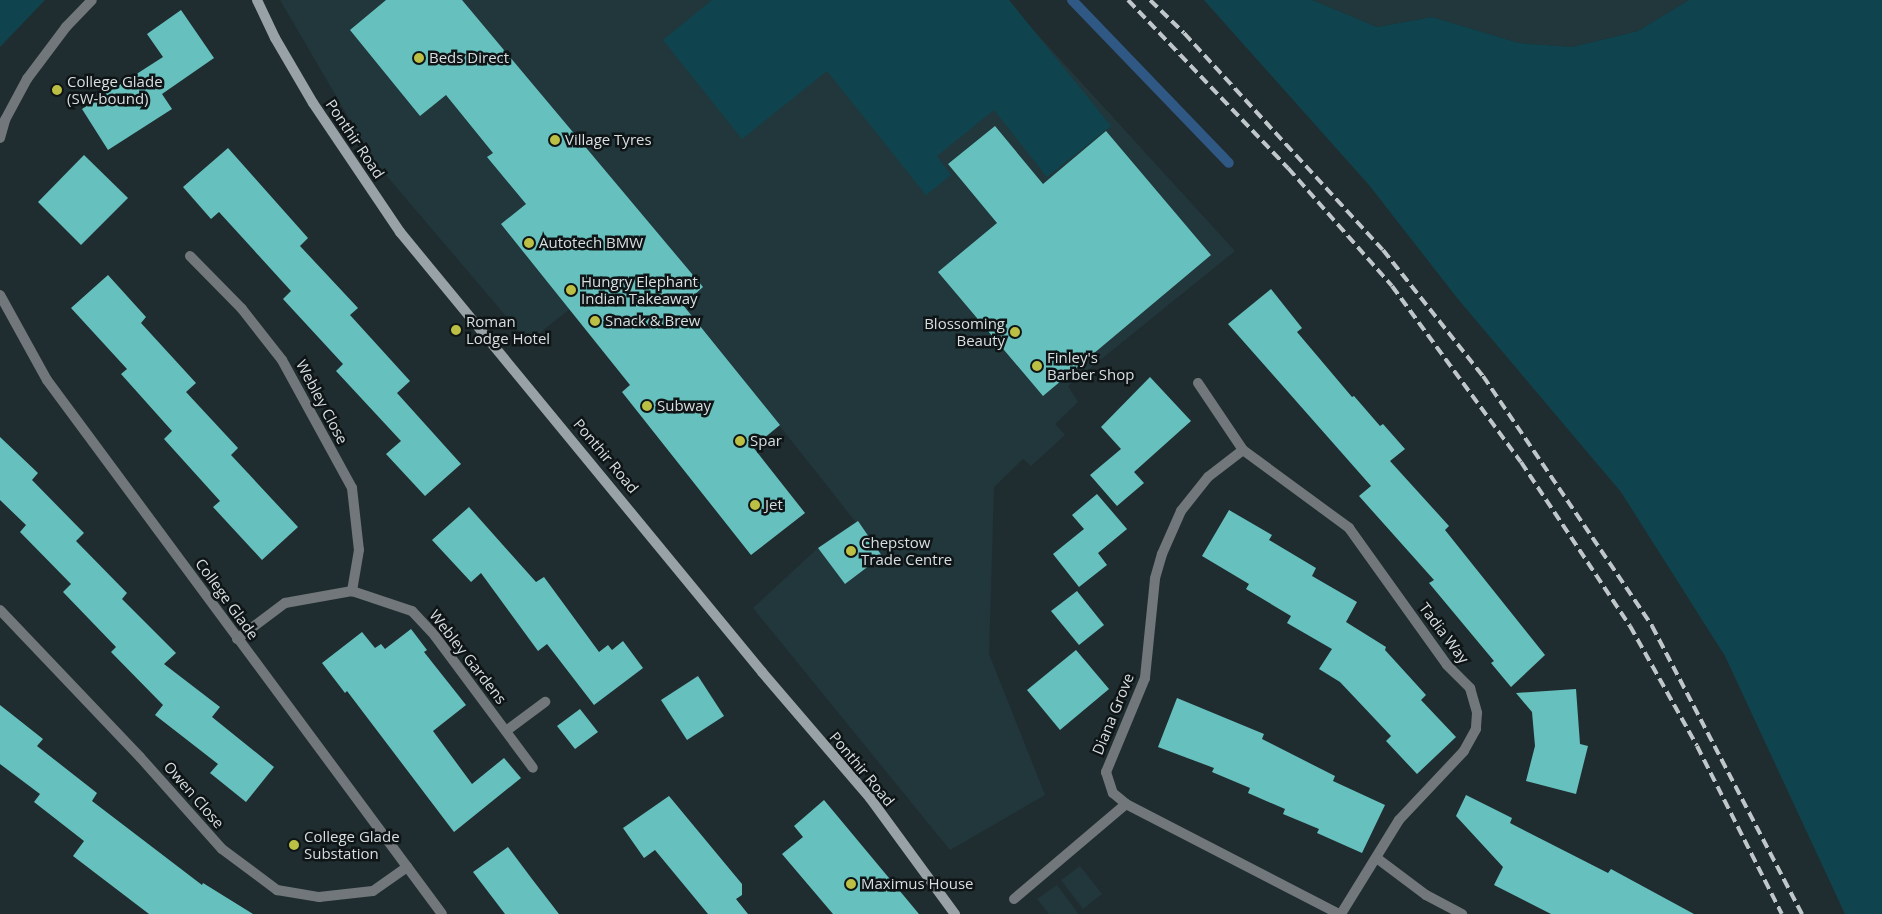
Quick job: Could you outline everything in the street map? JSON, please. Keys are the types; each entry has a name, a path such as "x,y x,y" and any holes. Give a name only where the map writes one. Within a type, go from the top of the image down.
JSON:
{"main road":[{"name":"Ponthir Road","path":"257,0 275,38 313,103 400,232 756,665 870,798 956,914"}],"street":[{"path":"0,138 5,120 27,79 66,27 92,0"},
{"name":"Webley Close","path":"190,256 242,309 282,360 352,488 360,550 352,591"},
{"name":"College Glade","path":"0,294 47,380 442,914"},
{"name":"Tadia Way","path":"1198,383 1243,450 1349,528 1447,665 1470,688 1477,713 1476,729 1464,751 1399,820 1378,858 1340,914"},
{"name":"Diana Grove","path":"1243,450 1208,477 1181,511 1162,554 1155,579 1145,678 1106,772 1112,793 1126,804 1340,914"},
{"name":"Webley Gardens","path":"237,639 285,603 352,591 412,612 435,636 533,768"},
{"name":"Owen Close","path":"0,610 140,757 222,849 277,890 319,897 373,891 407,867"},
{"path":"506,731 545,702"},
{"path":"1014,900 1126,804"},
{"path":"1378,858 1426,894 1462,914"}],"shaded area":[{"path":"0,0 45,0 0,47"},
{"path":"280,0 1006,0 1235,251 1068,386 1078,402 1055,424 1065,435 1031,466 1023,459 994,487 989,654 1045,795 950,850 753,608 818,548 845,584 882,556 825,483 702,329 570,309 528,342 374,161"},
{"path":"712,0 1009,0 1111,126 1047,177 994,110 937,156 951,175 926,195 827,71 742,139 663,40"},
{"path":"1204,0 1312,0 1377,27 1432,17 1519,43 1572,47 1638,31 1689,0 1882,0 1882,914 1845,914 1725,656 1621,492 1458,299 1369,185"},
{"path":"1312,0 1689,0 1638,31 1572,47 1519,43 1432,17 1377,27"},
{"path":"1080,866 1102,894 1083,909 1061,880"},
{"path":"1057,885 1077,914 1049,914 1037,899"}],"building":[{"path":"386,0 462,0 703,287 683,305 780,425 753,447 805,513 751,555 622,392 630,385 501,224 526,204 487,157 493,153 446,95 420,116 350,30"},
{"path":"181,10 214,58 162,94 172,109 108,150 82,109 163,57 147,34"},
{"path":"995,126 1043,184 1106,131 1211,255 1043,396 938,272 997,223 948,164"},
{"path":"228,148 308,238 300,246 358,308 350,315 410,381 397,393 461,464 425,496 386,454 401,441 336,371 343,364 283,299 291,291 219,212 211,219 183,187"},
{"path":"84,155 128,198 81,245 38,202"},
{"path":"108,275 146,317 141,323 196,383 186,392 238,448 231,455 298,527 262,560 213,507 220,501 164,439 172,431 121,374 127,369 71,308"},
{"path":"1271,289 1302,328 1297,332 1352,397 1354,396 1380,426 1383,424 1405,449 1390,461 1449,526 1445,530 1545,655 1511,687 1491,663 1494,661 1429,583 1434,580 1359,496 1371,486 1228,324"},
{"path":"1150,377 1191,421 1134,472 1144,483 1117,506 1090,475 1121,449 1101,427"},
{"path":"0,437 38,473 32,480 84,533 76,541 127,593 122,599 176,653 164,664 220,707 212,717 274,767 246,802 210,773 218,764 155,715 163,705 111,652 116,647 63,592 71,584 20,532 26,525 0,500"},
{"path":"1097,494 1127,529 1098,553 1107,565 1079,587 1053,554 1084,529 1072,515"},
{"path":"469,507 536,582 544,577 599,652 608,645 612,650 623,641 643,668 594,705 547,644 538,651 481,573 471,582 432,540"},
{"path":"1229,510 1272,535 1269,540 1316,568 1312,576 1357,602 1346,622 1386,647 1385,650 1426,695 1421,700 1456,737 1417,774 1386,741 1391,736 1340,682 1319,669 1332,649 1287,623 1291,616 1246,589 1249,584 1202,556"},
{"path":"858,521 882,556 845,584 818,548"},
{"path":"1077,591 1104,625 1079,645 1051,611"},
{"path":"411,629 427,650 424,652 466,705 433,731 472,784 504,758 521,778 454,832 347,691 345,693 322,663 362,632 375,648 381,644 385,649"},
{"path":"1076,650 1109,689 1060,730 1027,690"},
{"path":"698,676 724,716 687,740 661,700"},
{"path":"1576,689 1580,744 1588,746 1576,794 1526,781 1535,746 1532,712 1516,693"},
{"path":"1177,698 1264,734 1262,739 1335,776 1333,781 1385,805 1362,853 1317,833 1319,829 1283,814 1285,809 1248,793 1250,788 1212,772 1214,768 1158,747"},
{"path":"0,705 43,739 37,746 97,793 92,801 202,885 203,883 253,914 149,914 73,856 84,841 34,802 40,794 0,764"},
{"path":"580,709 598,732 575,749 557,726"},
{"path":"1466,795 1512,818 1510,823 1608,873 1611,869 1694,914 1551,914 1494,885 1503,867 1456,816"},
{"path":"669,796 742,884 742,895 736,899 748,914 708,914 655,850 644,858 623,828"},
{"name":"Maximus House","path":"824,800 919,914 833,914 782,854 803,837 794,826"},
{"path":"508,847 559,914 505,914 473,872"}],"waterway":[{"path":"1072,0 1229,163"}],"railway":[{"path":"1128,0 1288,168 1392,286 1521,462 1630,626 1697,746 1782,914"},
{"path":"1150,0 1184,33 1383,250 1483,376 1652,626 1802,914"}],"place":[{"name":"Beds Direct","path":"419,58"},
{"name":"College Glade (SW-bound)","path":"57,90"},
{"name":"Village Tyres","path":"555,140"},
{"name":"Autotech BMW","path":"529,243"},
{"name":"Hungry Elephant Indian Takeaway","path":"571,290"},
{"name":"Snack & Brew","path":"595,321"},
{"name":"Roman Lodge Hotel","path":"456,330"},
{"name":"Blossoming Beauty","path":"1015,332"},
{"name":"Finley's Barber Shop","path":"1037,366"},
{"name":"Subway","path":"647,406"},
{"name":"Spar","path":"740,441"},
{"name":"Jet","path":"755,505"},
{"name":"Chepstow Trade Centre","path":"851,551"},
{"name":"College Glade Substation","path":"294,845"},
{"name":"Maximus House","path":"851,884"}]}
